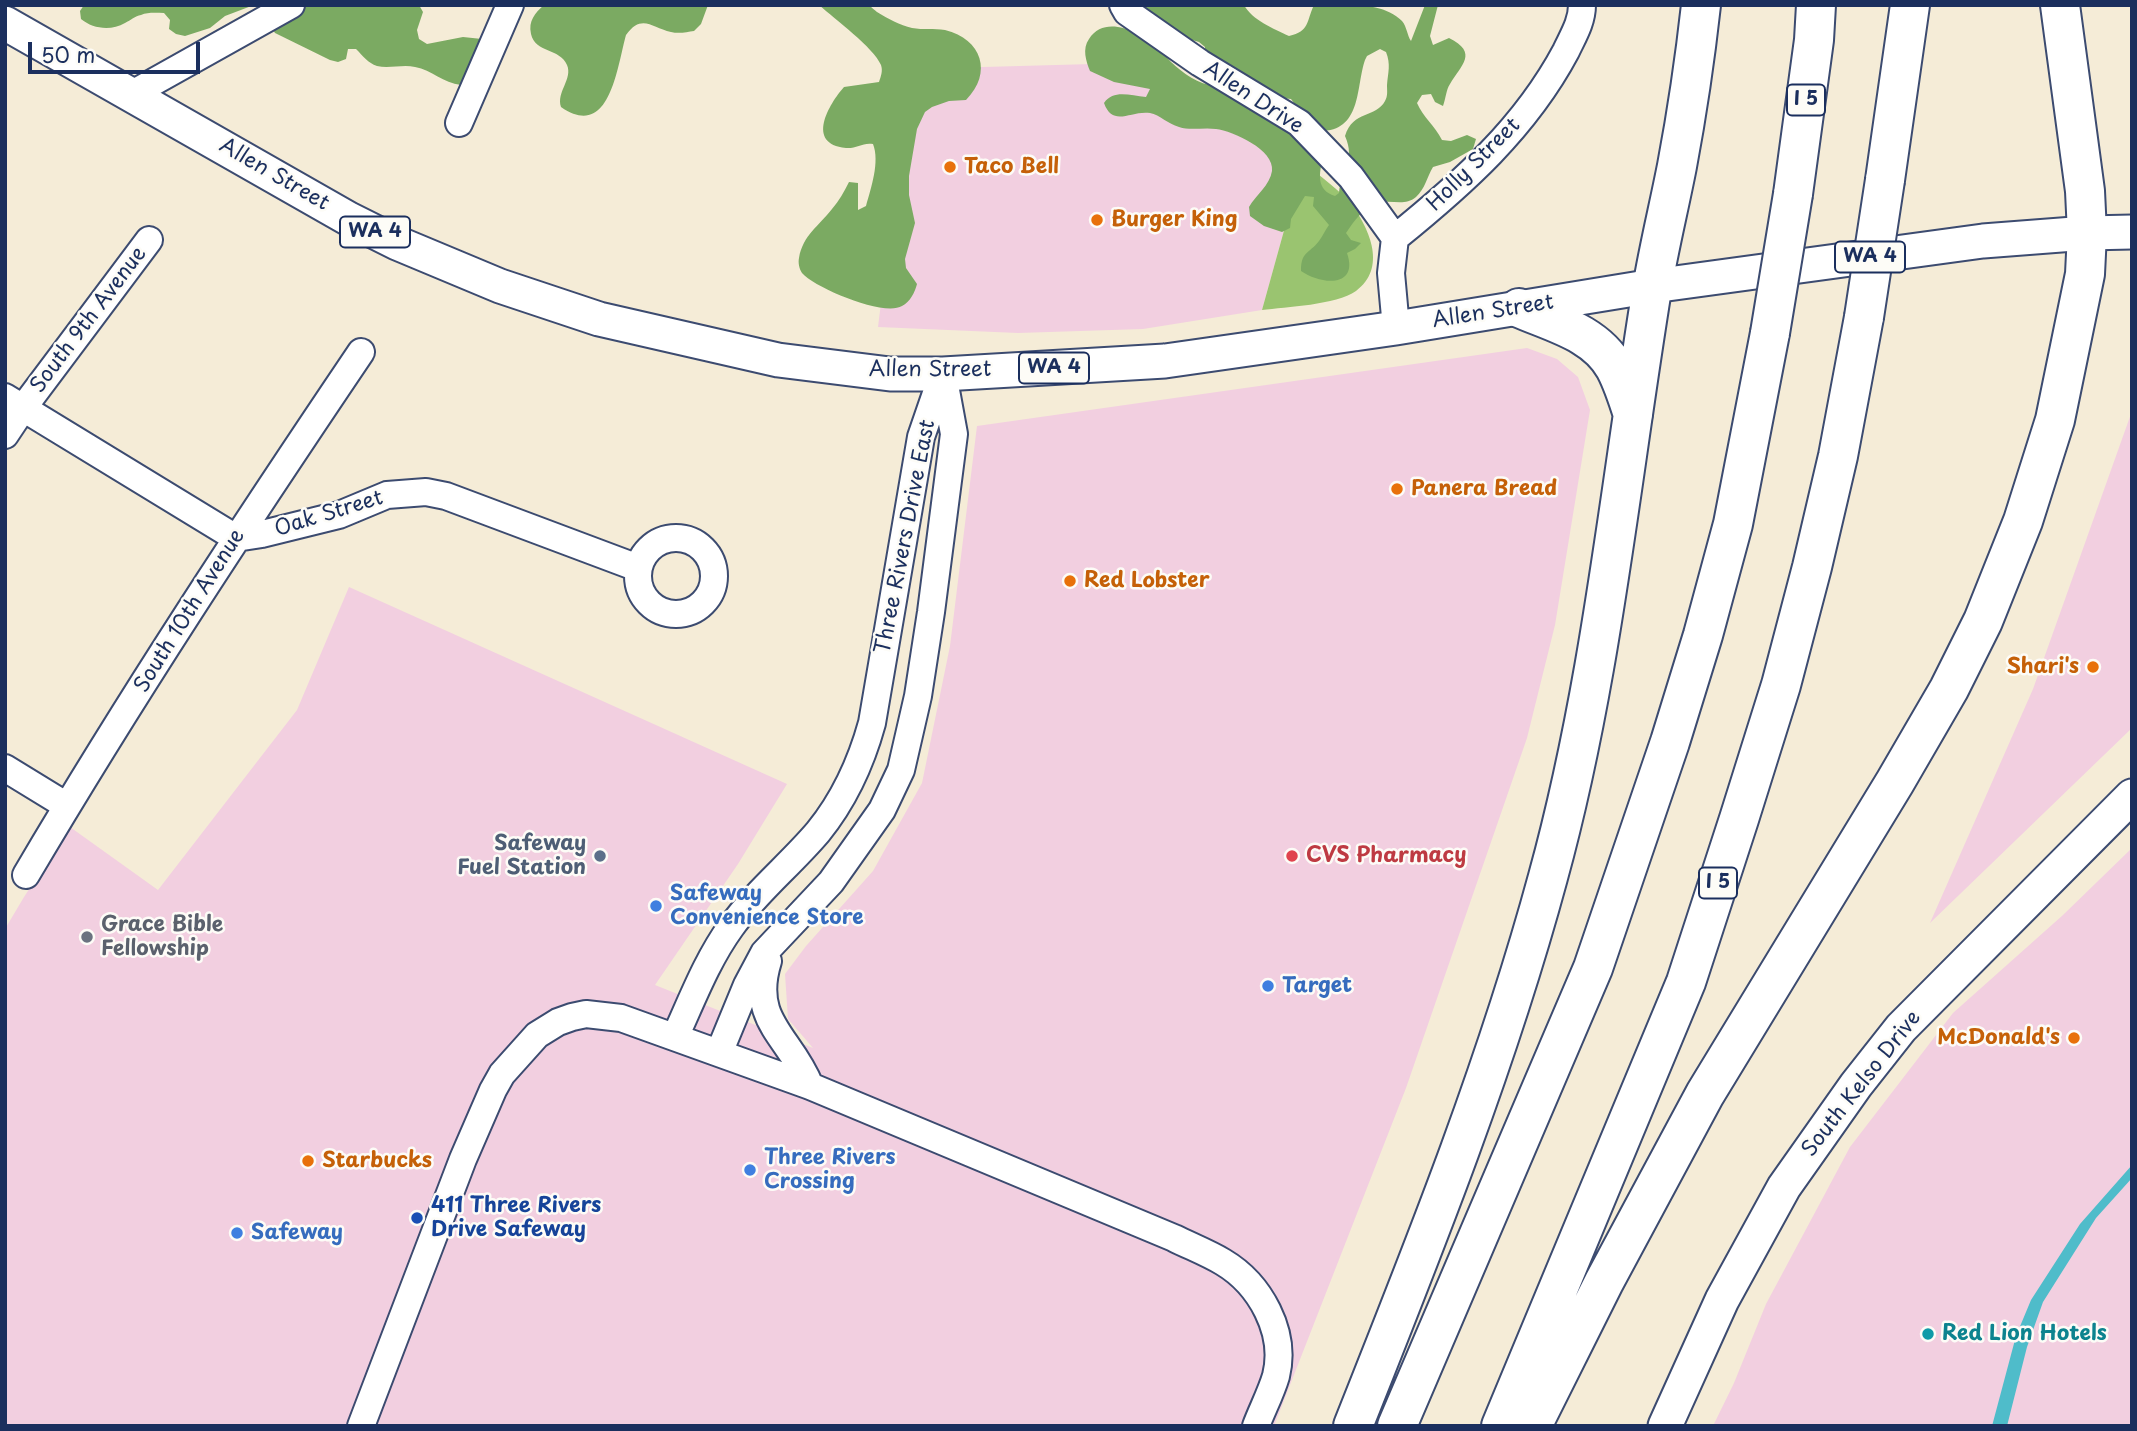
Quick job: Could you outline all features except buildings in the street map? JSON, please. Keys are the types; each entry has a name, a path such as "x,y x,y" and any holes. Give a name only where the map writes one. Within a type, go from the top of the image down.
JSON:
{"highway":[{"path":"1353,1426 1438,1210 1491,1064 1516,989 1565,810 1596,657 1653,286 1678,162 1701,5"},
{"name":"I 5","path":"1397,1426 1593,968 1666,755 1703,635 1733,524 1770,333 1793,194 1814,40 1816,5"},
{"name":"I 5","path":"1501,1426 1686,982 1781,685 1838,456 1864,317 1910,5"},
{"path":"1532,1426 1604,1282 1684,1132 1755,1008 1949,689 1983,621 2023,521 2054,420 2085,274 2085,191 2060,5"},
{"path":"1519,308 1574,332 1600,347 1616,369 1634,417"}],"main road":[{"name":"Allen Street","path":"5,23 349,219 397,243 500,286 599,319 778,360 890,374 943,374 1165,361 1396,328 1653,286 1983,241 2087,233 2132,233"},
{"name":"South Kelso Drive","path":"1665,1426 1722,1300 1784,1187 1856,1085 1900,1028 2132,796"}],"street":[{"path":"132,94 291,5"},
{"path":"459,122 510,5"},
{"name":"Allen Drive","path":"1123,5 1127,12 1200,63 1299,124 1351,177 1395,238"},
{"name":"Holly Street","path":"1395,238 1489,157 1525,114 1557,68 1578,27 1582,5"},
{"path":"1395,238 1391,272 1396,328"},
{"name":"South 9th Avenue","path":"5,436 14,402 149,240"},
{"name":"South 10th Avenue","path":"26,875 236,538 360,352"},
{"name":"Three Rivers Drive East","path":"719,1053 764,953 831,882 882,810 893,790 906,752 931,612 954,434 943,374"},
{"name":"Three Rivers Drive East","path":"675,1037 713,955 730,928 818,832 853,778 864,751 872,723 921,437 943,374"},
{"path":"14,402 236,538"},
{"name":"Oak Street","path":"236,538 339,515 387,495 426,492 446,496 638,568"},
{"path":"5,768 67,806"},
{"name":"Three Rivers Drive East","path":"779,935 765,972 766,1007 772,1026 797,1058 810,1086"},
{"path":"361,1426 463,1159 493,1090 502,1074 537,1035 558,1022 586,1014 621,1017 810,1086 1164,1234 1224,1262 1244,1277 1262,1300 1274,1325 1279,1351 1276,1376 1255,1426"}],"shaded area":[{"path":"1129,63 1303,162 1262,310 1143,329 1018,333 878,327 910,69"},
{"path":"1527,348 1557,359 1578,377 1590,410 1555,625 1527,738 1406,1088 1274,1426 5,1426 5,929 70,827 158,890 297,710 349,587 787,784 738,864 655,985 813,1048 788,1019 785,974 806,946 873,871 922,783 950,646 977,426"},
{"path":"2132,411 2132,728 1930,923 2033,689"},
{"path":"2132,848 2132,1426 1713,1426 1734,1383 1766,1304 1850,1147 1953,1013 2063,915"}],"green space":[{"path":"84,5 254,5 225,16 210,28 185,36 169,29 170,20 164,13 137,16 120,26 97,27 81,19 80,11"},
{"path":"286,5 419,5 423,12 417,30 419,39 427,44 463,37 482,39 476,72 461,85 415,67 377,66 356,49 348,49 346,59 338,62 330,60 275,33 270,25"},
{"path":"544,5 708,5 701,24 694,31 674,33 642,23 632,28 626,35 614,81 601,108 591,115 577,115 561,107 561,96 568,75 567,65 559,56 537,44 531,34 530,25 533,18"},
{"path":"819,5 870,6 908,27 945,30 958,34 968,41 980,58 979,79 966,100 949,101 932,107 925,112 917,129 909,176 909,195 915,223 905,259 906,268 917,284 902,306 881,308 850,299 809,279 799,268 804,243 837,203 849,182 858,183 858,210 866,206 875,167 873,144 850,148 834,145 826,139 823,131 827,113 844,87 879,82 881,65 863,42"},
{"path":"1119,5 1244,5 1258,20 1289,36 1304,28 1314,5 1361,5 1393,14 1404,23 1411,41 1425,5 1438,5 1430,36 1433,45 1449,38 1463,49 1465,60 1449,86 1443,106 1435,102 1431,94 1422,95 1417,103 1442,140 1451,141 1467,135 1476,139 1473,149 1450,162 1433,167 1422,190 1411,200 1378,203 1360,215 1346,233 1351,240 1361,243 1347,253 1348,273 1343,278 1328,281 1309,276 1301,271 1302,260 1329,225 1313,206 1314,197 1305,196 1291,219 1290,228 1282,232 1264,226 1250,216 1249,207 1266,185 1272,171 1271,163 1260,149 1223,131 1175,126 1150,113 1118,116 1112,115 1108,110 1104,103 1113,96 1123,94 1146,97 1150,89 1114,82 1090,71 1085,55 1087,43 1096,32 1104,28 1122,28 1141,35 1187,75 1199,82 1219,85 1205,56 1205,47 1199,42 1165,32","holes":["1380,49 1386,52 1389,65 1386,99 1376,110 1359,118 1349,128 1345,136 1348,159 1339,193 1335,196 1325,190 1320,181 1323,157 1282,98 1291,99 1294,112 1324,131 1336,128 1351,114 1367,56"]},
{"path":"1303,162 1341,194 1359,215 1372,249 1371,271 1365,282 1347,296 1310,305 1262,310"}],"water":[{"path":"2132,1165 2132,1178 2096,1218 2043,1302 2027,1347 2007,1426 1992,1426 2016,1336 2031,1300 2080,1224"}],"place":[{"name":"Taco Bell","path":"950,167"},
{"name":"Burger King","path":"1097,220"},
{"name":"Panera Bread","path":"1397,489"},
{"name":"Red Lobster","path":"1070,581"},
{"name":"Shari's","path":"2093,667"},
{"name":"Safeway Fuel Station","path":"600,856"},
{"name":"CVS Pharmacy","path":"1292,856"},
{"name":"Safeway Convenience Store","path":"656,906"},
{"name":"Grace Bible Fellowship","path":"87,937"},
{"name":"Target","path":"1268,986"},
{"name":"McDonald's","path":"2074,1038"},
{"name":"Starbucks","path":"308,1161"},
{"name":"Three Rivers Crossing","path":"750,1170"},
{"name":"411 Three Rivers Drive Safeway","path":"417,1218"},
{"name":"Safeway","path":"237,1233"},
{"name":"Red Lion Hotels","path":"1928,1334"}]}
